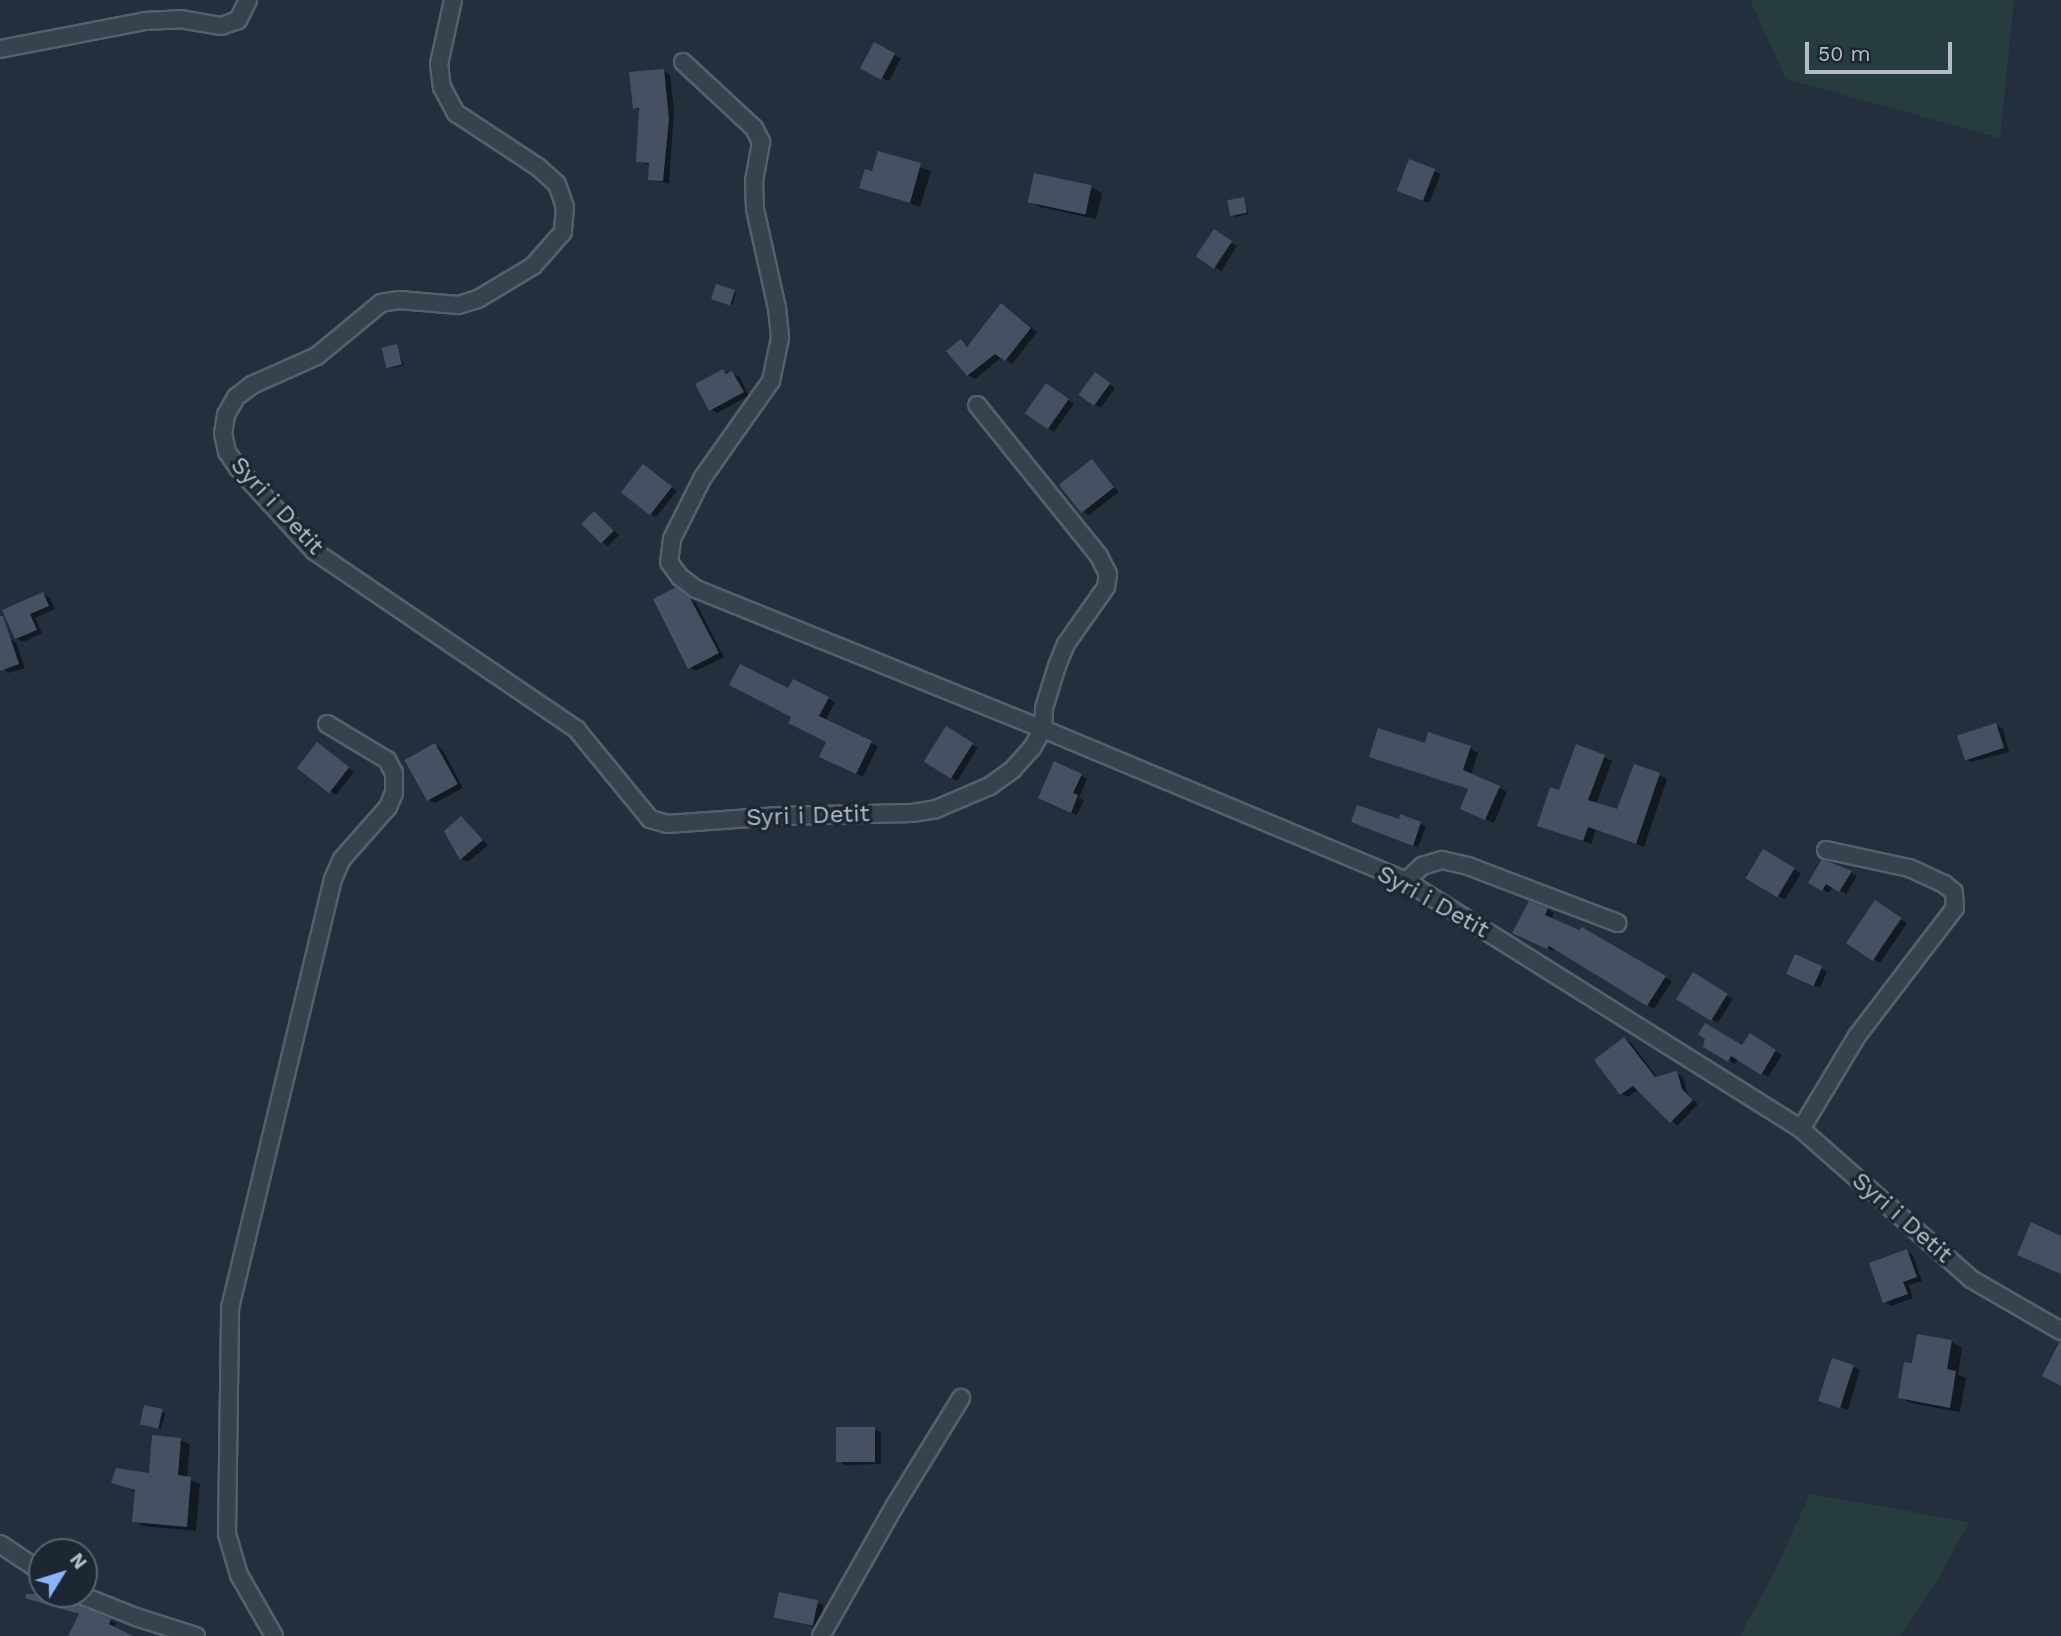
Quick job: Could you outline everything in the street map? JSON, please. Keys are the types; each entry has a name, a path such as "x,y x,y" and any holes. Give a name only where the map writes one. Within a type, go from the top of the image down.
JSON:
{"street":[{"path":"0,49 145,21 180,19 221,26 237,20 248,0"},
{"name":"Syri i Detit","path":"453,0 439,64 442,87 457,113 538,167 557,184 565,207 563,232 533,266 478,299 458,304 399,300 382,303 317,356 252,384 236,397 226,415 223,433 227,452 238,468 314,551 577,730 650,819 667,824 779,816 912,813 936,808 990,786 1006,775 1032,748 1043,729 1406,881 1801,1129 1971,1279 2061,1331"},
{"path":"683,62 754,128 761,142 754,180 755,209 777,308 780,338 771,381 703,477 672,539 668,562 680,577 696,589 1043,729 1044,708 1066,644 1106,587 1108,574 1100,556 977,405"},
{"path":"274,1636 239,1575 227,1534 230,1308 333,879 342,859 388,807 394,793 394,773 387,760 327,724"},
{"path":"1801,1129 1857,1036 1955,908 1954,892 1944,884 1909,868 1826,850"},
{"path":"1406,881 1422,866 1441,860 1468,866 1616,923"},
{"path":"821,1636 894,1507 961,1398"},
{"path":"0,1544 28,1563"},
{"path":"98,1602 177,1633 196,1636"}],"green space":[{"path":"1750,0 2014,0 2000,138 1786,79"},
{"path":"1810,1494 1969,1522 1938,1579 1900,1636 1740,1636 1774,1573"}],"building":[{"path":"874,42 895,53 881,80 860,68"},
{"path":"664,69 669,119 663,181 648,180 649,163 636,162 639,108 633,109 629,72"},
{"path":"878,151 921,163 910,203 859,188 865,169 872,171"},
{"path":"1409,159 1435,169 1423,201 1397,191"},
{"path":"1034,173 1092,185 1085,215 1028,202"},
{"path":"1244,197 1247,213 1230,216 1227,200"},
{"path":"1214,229 1232,241 1214,269 1196,256"},
{"path":"716,284 735,290 730,305 711,299"},
{"path":"1001,303 1031,328 1005,361 995,354 967,376 946,351 961,339 967,347"},
{"path":"397,344 402,364 387,368 381,348"},
{"path":"723,369 726,374 732,371 744,392 709,411 695,384"},
{"path":"1095,372 1110,383 1094,406 1079,395"},
{"path":"1046,383 1069,399 1048,429 1025,413"},
{"path":"1092,459 1114,487 1081,513 1059,485"},
{"path":"643,464 672,487 650,515 621,492"},
{"path":"594,511 614,531 601,544 581,524"},
{"path":"676,587 690,598 719,653 688,669 653,599"},
{"path":"43,592 49,606 30,614 37,630 15,639 2,610"},
{"path":"0,616 3,616 19,664 0,671"},
{"path":"740,664 788,688 793,679 829,697 819,716 872,741 856,774 819,757 826,742 788,723 791,717 729,685"},
{"path":"1996,723 2004,748 1965,760 1957,736"},
{"path":"946,726 973,743 951,779 924,762"},
{"path":"1378,728 1425,743 1428,732 1471,746 1463,770 1500,786 1485,820 1460,809 1468,789 1369,757"},
{"path":"317,742 349,767 329,793 297,768"},
{"path":"435,743 458,784 427,801 404,760"},
{"path":"1576,744 1605,755 1588,800 1617,809 1634,764 1660,773 1636,844 1588,827 1583,841 1537,826 1550,787 1559,790"},
{"path":"1054,761 1082,774 1073,793 1078,795 1071,813 1038,798"},
{"path":"1357,805 1399,819 1400,814 1421,822 1413,846 1351,822"},
{"path":"461,816 483,840 460,860 444,831"},
{"path":"1763,849 1795,868 1777,897 1745,878"},
{"path":"1822,859 1852,871 1839,892 1826,884 1822,891 1808,883"},
{"path":"1875,900 1902,918 1872,961 1846,943"},
{"path":"1529,901 1548,908 1545,915 1579,930 1582,927 1666,976 1647,1006 1549,946 1547,949 1512,933"},
{"path":"1795,954 1822,966 1813,986 1786,974"},
{"path":"1693,972 1728,994 1711,1021 1676,999"},
{"path":"1705,1023 1742,1045 1750,1033 1776,1050 1761,1075 1731,1056 1728,1062 1703,1047 1705,1039 1698,1034"},
{"path":"1624,1037 1655,1077 1677,1071 1682,1089 1693,1100 1670,1123 1633,1086 1620,1095 1594,1060"},
{"path":"2031,1222 2061,1236 2061,1274 2017,1255"},
{"path":"1907,1249 1917,1277 1903,1282 1908,1294 1883,1303 1869,1263"},
{"path":"1917,1334 1952,1340 1947,1369 1956,1371 1950,1408 1898,1398 1904,1362 1912,1363"},
{"path":"2061,1341 2061,1386 2042,1376"},
{"path":"1832,1358 1854,1365 1840,1408 1818,1401"},
{"path":"144,1405 163,1409 158,1429 140,1425"},
{"path":"836,1427 875,1427 875,1462 836,1462"},
{"path":"152,1435 181,1438 178,1475 191,1477 187,1527 132,1522 135,1490 111,1483 116,1468 149,1473"},
{"path":"779,1592 818,1600 813,1626 774,1617"},
{"path":"59,1608 86,1608 111,1619 109,1624 133,1636 68,1636 79,1614"}]}
